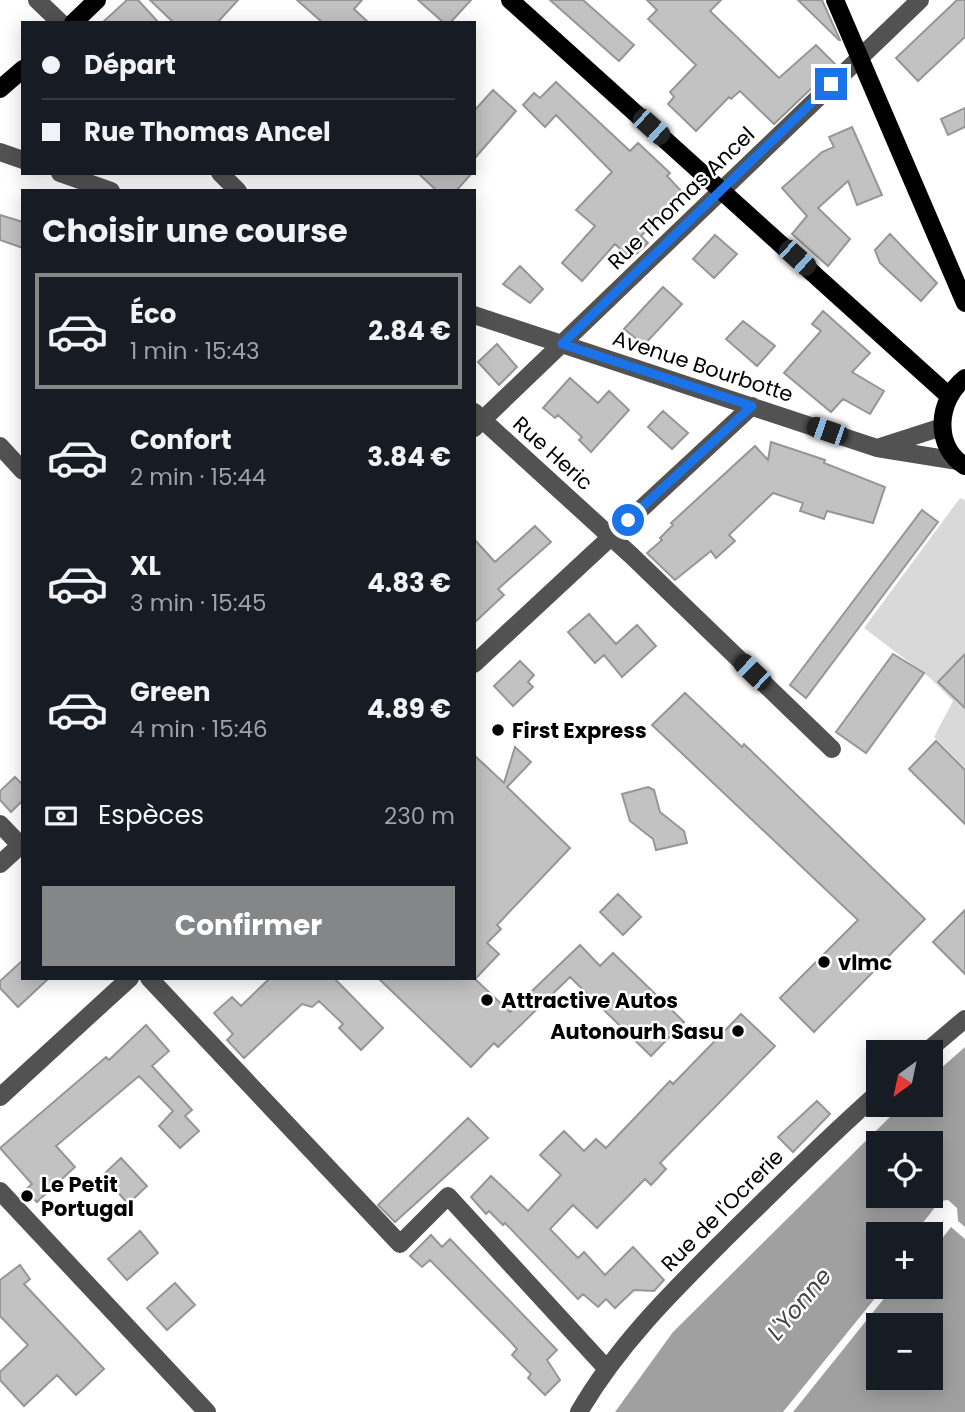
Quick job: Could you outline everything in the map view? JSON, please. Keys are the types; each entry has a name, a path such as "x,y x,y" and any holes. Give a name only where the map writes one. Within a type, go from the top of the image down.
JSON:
{"main road":[{"path":"75,21 97,0"},
{"path":"510,0 949,396"},
{"path":"835,0 964,299"},
{"path":"0,89 21,71"},
{"path":"961,464 946,446 942,427 943,410 949,396 965,378"}],"street":[{"path":"37,0 59,21"},
{"name":"Rue Thomas Ancel","path":"477,420 562,344 920,0"},
{"path":"0,152 21,159"},
{"path":"66,175 105,189"},
{"path":"221,175 236,189"},
{"name":"Avenue Bourbotte","path":"476,316 877,448 961,464"},
{"path":"476,662 752,406"},
{"name":"Rue Heric","path":"477,420 611,536 832,749"},
{"path":"877,448 942,427"},
{"path":"0,446 21,469"},
{"path":"0,824 21,844 0,864"},
{"path":"0,1097 128,980"},
{"path":"151,980 400,1244 448,1196 606,1368"},
{"path":"940,1040 965,1019"},
{"name":"Rue de l'Ocrerie","path":"579,1412 606,1368 665,1299 866,1104"},
{"path":"0,1191 207,1412"}],"shaded area":[{"path":"960,498 965,500 965,768 934,737 953,701 930,678 864,628"}],"water":[{"path":"965,1047 965,1227 958,1221 957,1208 948,1200 943,1201 943,1131 876,1131 890,1117 943,1117 943,1066"},
{"name":"L'Yonne","path":"866,1141 866,1208 934,1208 923,1222 866,1222 866,1299 874,1299 783,1412 615,1412 673,1332"},
{"path":"951,1227 965,1239 965,1412 793,1412 866,1321 866,1390 943,1390 943,1313 872,1313 884,1299 943,1299 943,1237"}],"building":[{"path":"127,0 138,0 157,21 104,21"},
{"path":"150,0 238,0 219,21 172,21"},
{"path":"297,0 362,0 354,9 367,21 321,21"},
{"path":"418,0 471,0 452,21 442,21"},
{"path":"550,0 583,0 634,45 619,61"},
{"path":"647,0 721,0 710,11 779,78 816,45 836,65 774,124 740,91 731,99 729,97 696,131 668,104 674,97 670,92 696,65 648,19 657,10"},
{"path":"798,0 822,0 840,40 839,40"},
{"path":"957,0 965,0 965,37 918,81 896,58"},
{"path":"556,82 630,151 638,143 670,173 667,176 684,194 641,236 648,243 631,259 615,244 582,281 562,263 595,226 576,210 612,172 556,115 545,127 523,105 534,93 540,98"},
{"path":"493,90 516,111 476,157 476,109"},
{"path":"965,108 965,127 948,135 941,119"},
{"path":"852,127 882,195 857,205 848,181 818,208 850,239 828,266 792,234 807,216 782,188 822,152 834,147 829,137"},
{"path":"420,175 470,175 458,189 435,189"},
{"path":"0,215 21,221 21,247 0,240"},
{"path":"890,234 937,283 921,301 880,263 875,250"},
{"path":"715,235 737,254 714,278 693,259"},
{"path":"520,266 543,289 530,303 503,284"},
{"path":"663,287 682,304 644,345 624,329"},
{"path":"823,311 870,353 852,372 884,391 870,414 843,399 831,412 784,373 821,331 812,324"},
{"path":"743,321 775,346 757,366 726,339"},
{"path":"497,344 517,367 499,385 478,362"},
{"path":"570,378 598,403 609,391 629,410 591,452 579,440 582,437 558,415 555,418 543,408"},
{"path":"663,411 688,433 672,449 648,427"},
{"path":"771,442 825,460 824,463 885,487 873,523 827,511 824,519 800,511 803,503 773,493 729,535 735,541 716,558 711,551 675,580 647,553 662,540 660,538 673,525 671,523 755,446 768,460"},
{"path":"922,510 938,522 806,698 790,685"},
{"path":"535,526 551,542 498,589 504,595 476,621 476,541 495,562"},
{"path":"589,614 616,644 637,625 656,646 622,677 604,655 595,663 568,632"},
{"path":"893,654 924,673 866,753 836,732"},
{"path":"965,654 965,708 938,682"},
{"path":"520,661 534,675 528,682 533,687 513,706 494,686"},
{"path":"685,693 742,747 744,744 925,919 814,1032 780,998 858,920 652,725"},
{"path":"936,741 965,770 965,824 909,769"},
{"path":"515,747 531,762 507,787 570,848 497,925 501,929 487,943 499,954 476,978 476,757 504,783"},
{"path":"15,777 21,783 21,802 11,812 0,800 0,791"},
{"path":"648,787 654,790 660,812 684,831 687,843 656,850 653,839 630,821 622,794"},
{"path":"618,894 641,917 623,935 600,912"},
{"path":"965,910 965,974 933,942"},
{"path":"580,945 600,966 613,953 684,1022 651,1056 570,977 498,1047 494,1043 471,1067 380,980 476,980 510,1012"},
{"path":"21,962 21,980 47,980 18,1007 0,988 0,981"},
{"path":"268,980 336,980 383,1028 361,1050 339,1028 343,1024 319,1001 312,1007 302,1004 244,1058 227,1040 233,1034 214,1013 232,997 241,1006"},
{"path":"741,1014 775,1046 660,1163 666,1169 651,1185 645,1179 597,1228 573,1205 550,1229 578,1258 584,1252 605,1275 633,1247 664,1280 654,1291 634,1290 615,1308 606,1299 598,1307 583,1294 578,1299 505,1223 503,1225 489,1211 486,1214 471,1197 491,1176 528,1211 561,1175 540,1155 564,1131 584,1151 596,1139 606,1148 670,1081 673,1084"},
{"path":"146,1025 169,1051 152,1066 192,1110 185,1116 199,1131 180,1148 159,1126 173,1111 139,1076 56,1146 75,1167 37,1202 25,1190 32,1184 0,1148 106,1057 109,1060"},
{"path":"817,1101 830,1114 793,1152 778,1137"},
{"path":"468,1118 488,1138 395,1222 378,1205"},
{"path":"121,1158 147,1186 128,1204 103,1175"},
{"path":"140,1231 158,1253 127,1280 108,1259"},
{"path":"431,1235 442,1247 450,1239 557,1350 547,1360 560,1380 545,1395 528,1378 531,1374 512,1355 517,1349 507,1338 430,1260 422,1267 410,1256"},
{"path":"20,1265 30,1279 24,1284 104,1369 76,1395 57,1375 24,1406 0,1380 0,1372 28,1345 0,1316 0,1280"},
{"path":"175,1283 195,1305 167,1330 147,1308"}],"place":[{"name":"First Express","path":"498,730"},
{"name":"vlmc","path":"824,962"},
{"name":"Attractive Autos","path":"487,1000"},
{"name":"Autonourh Sasu","path":"738,1031"},
{"name":"Le Petit Portugal","path":"27,1196"}],"route":[{"path":"628,520 752,406 704,388 562,344 831,84"}]}
